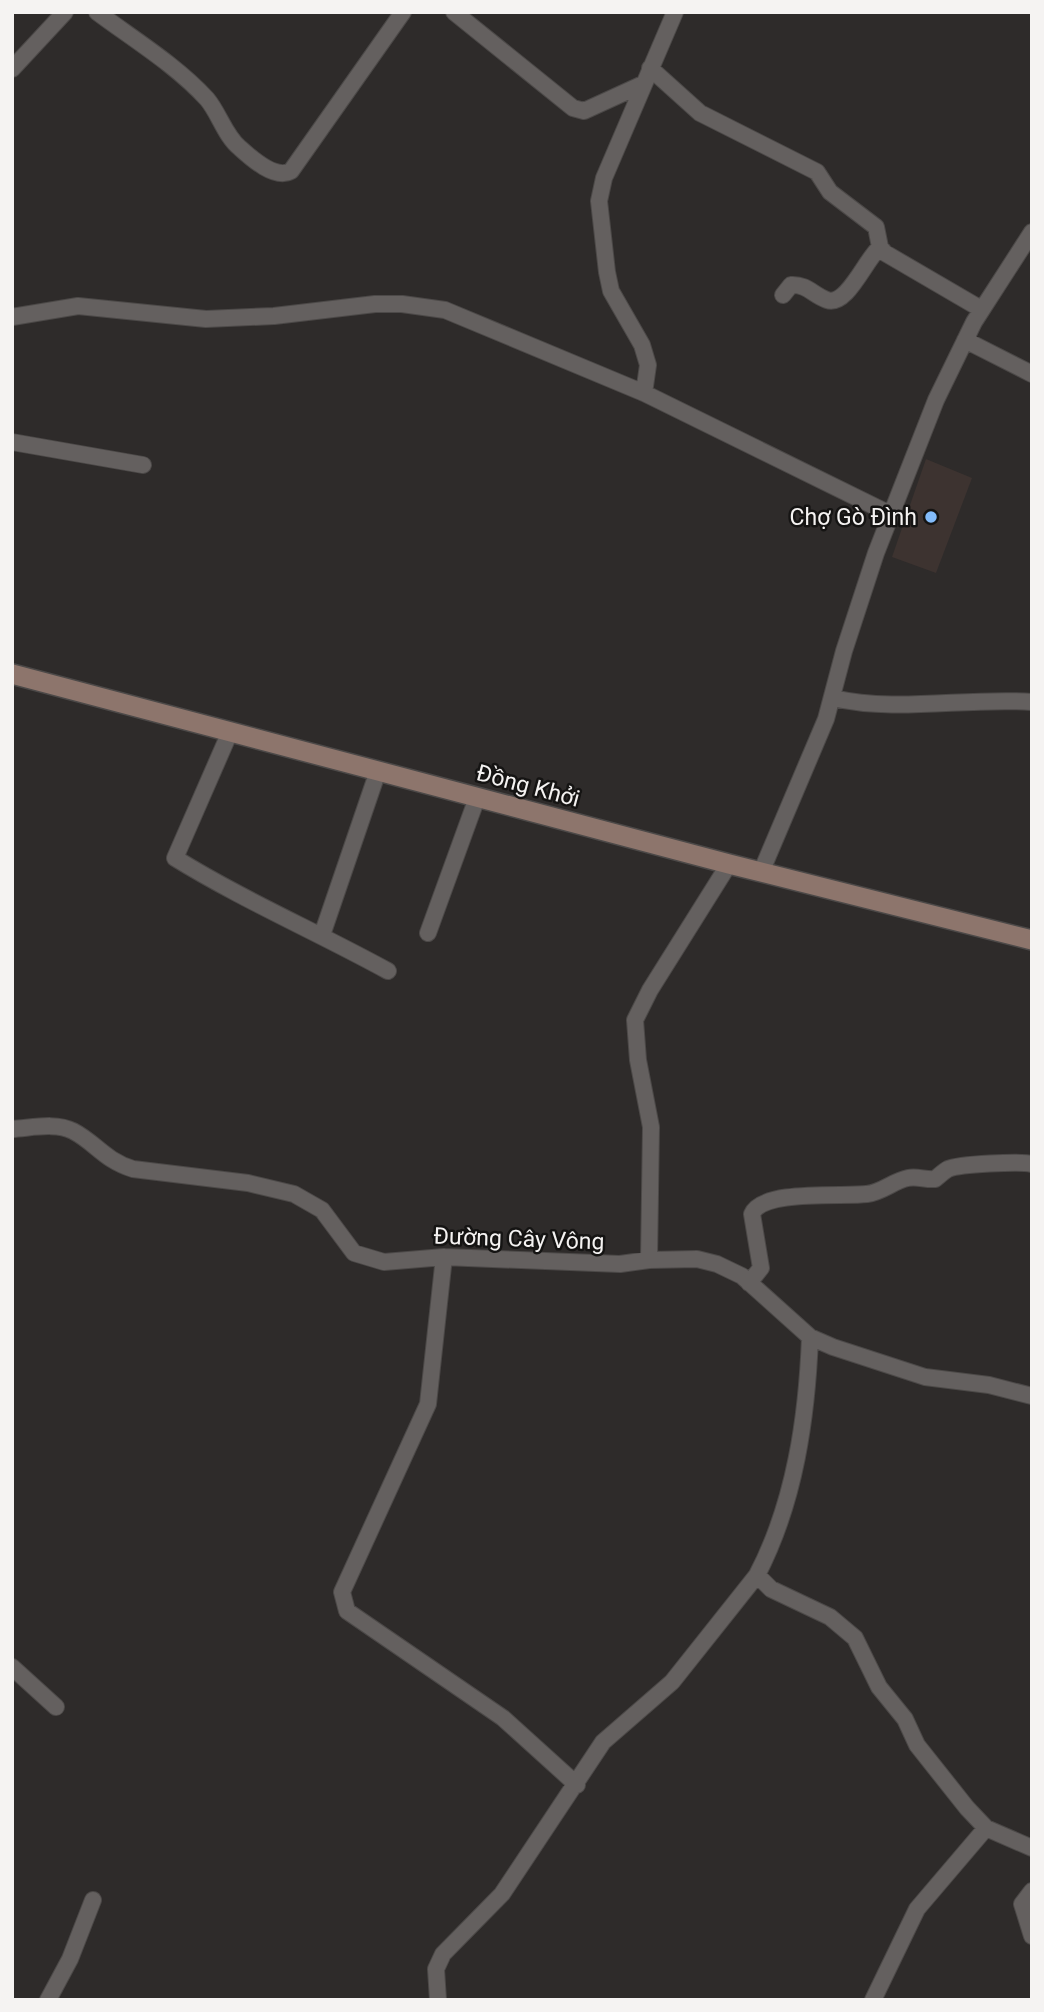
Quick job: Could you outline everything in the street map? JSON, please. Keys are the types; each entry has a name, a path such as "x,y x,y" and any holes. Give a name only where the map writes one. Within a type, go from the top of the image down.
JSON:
{"main road":[{"name":"Đồng Khởi","path":"12,674 729,864 762,870 1032,940"}],"street":[{"path":"12,69 65,12"},
{"path":"97,12 193,85 209,102 237,147 271,171 280,173 290,170 403,12"},
{"path":"454,12 573,108 584,111 643,84"},
{"path":"643,393 649,365 642,345 611,291 599,201 604,178 675,12"},
{"path":"650,68 700,113 817,172 830,192 876,228 880,247 981,309"},
{"path":"762,870 833,698 844,651 891,515 936,400 981,309 1032,232"},
{"path":"783,295 791,285 798,285 808,287 828,300 839,300 846,295 868,258 880,247"},
{"path":"12,317 78,306 216,319 274,316 375,304 411,305 468,318 643,393 891,515"},
{"path":"965,340 1032,374"},
{"path":"12,442 143,465"},
{"path":"833,698 890,705 937,701 1032,702"},
{"path":"230,732 174,858 226,890 323,935 388,971"},
{"path":"323,935 377,771"},
{"path":"428,933 477,798"},
{"path":"649,1260 651,1127 635,1020 650,990 729,864"},
{"name":"Đường Cây Vông","path":"12,1129 50,1126 73,1130 115,1163 134,1169 248,1183 294,1194 322,1210 354,1252 384,1262 444,1257 620,1264 649,1260 697,1259 717,1264 749,1283 810,1337 896,1369 946,1381 989,1385 1032,1396"},
{"path":"749,1283 761,1268 752,1214 758,1204 807,1196 867,1194 883,1191 907,1178 935,1180 949,1168 962,1166 1022,1161 1032,1164"},
{"path":"444,1257 428,1404 342,1592 347,1611 503,1718 577,1785"},
{"path":"438,2000 436,1969 443,1955 502,1894 577,1785 603,1742 650,1703 686,1667 757,1575 768,1555 791,1482 806,1409 810,1337"},
{"path":"757,1575 771,1589 830,1617 855,1637 879,1686 905,1719 933,1768 986,1828 1032,1848"},
{"path":"12,1667 56,1707"},
{"path":"873,2000 917,1909 986,1828"},
{"path":"1032,1891 1022,1904 1032,1936"},
{"path":"48,2000 70,1959 93,1900"}],"shaded area":[{"name":"Chợ Gò Đình","path":"926,459 972,478 936,573 892,557"}],"place":[{"name":"Chợ Gò Đình","path":"931,517"}]}
